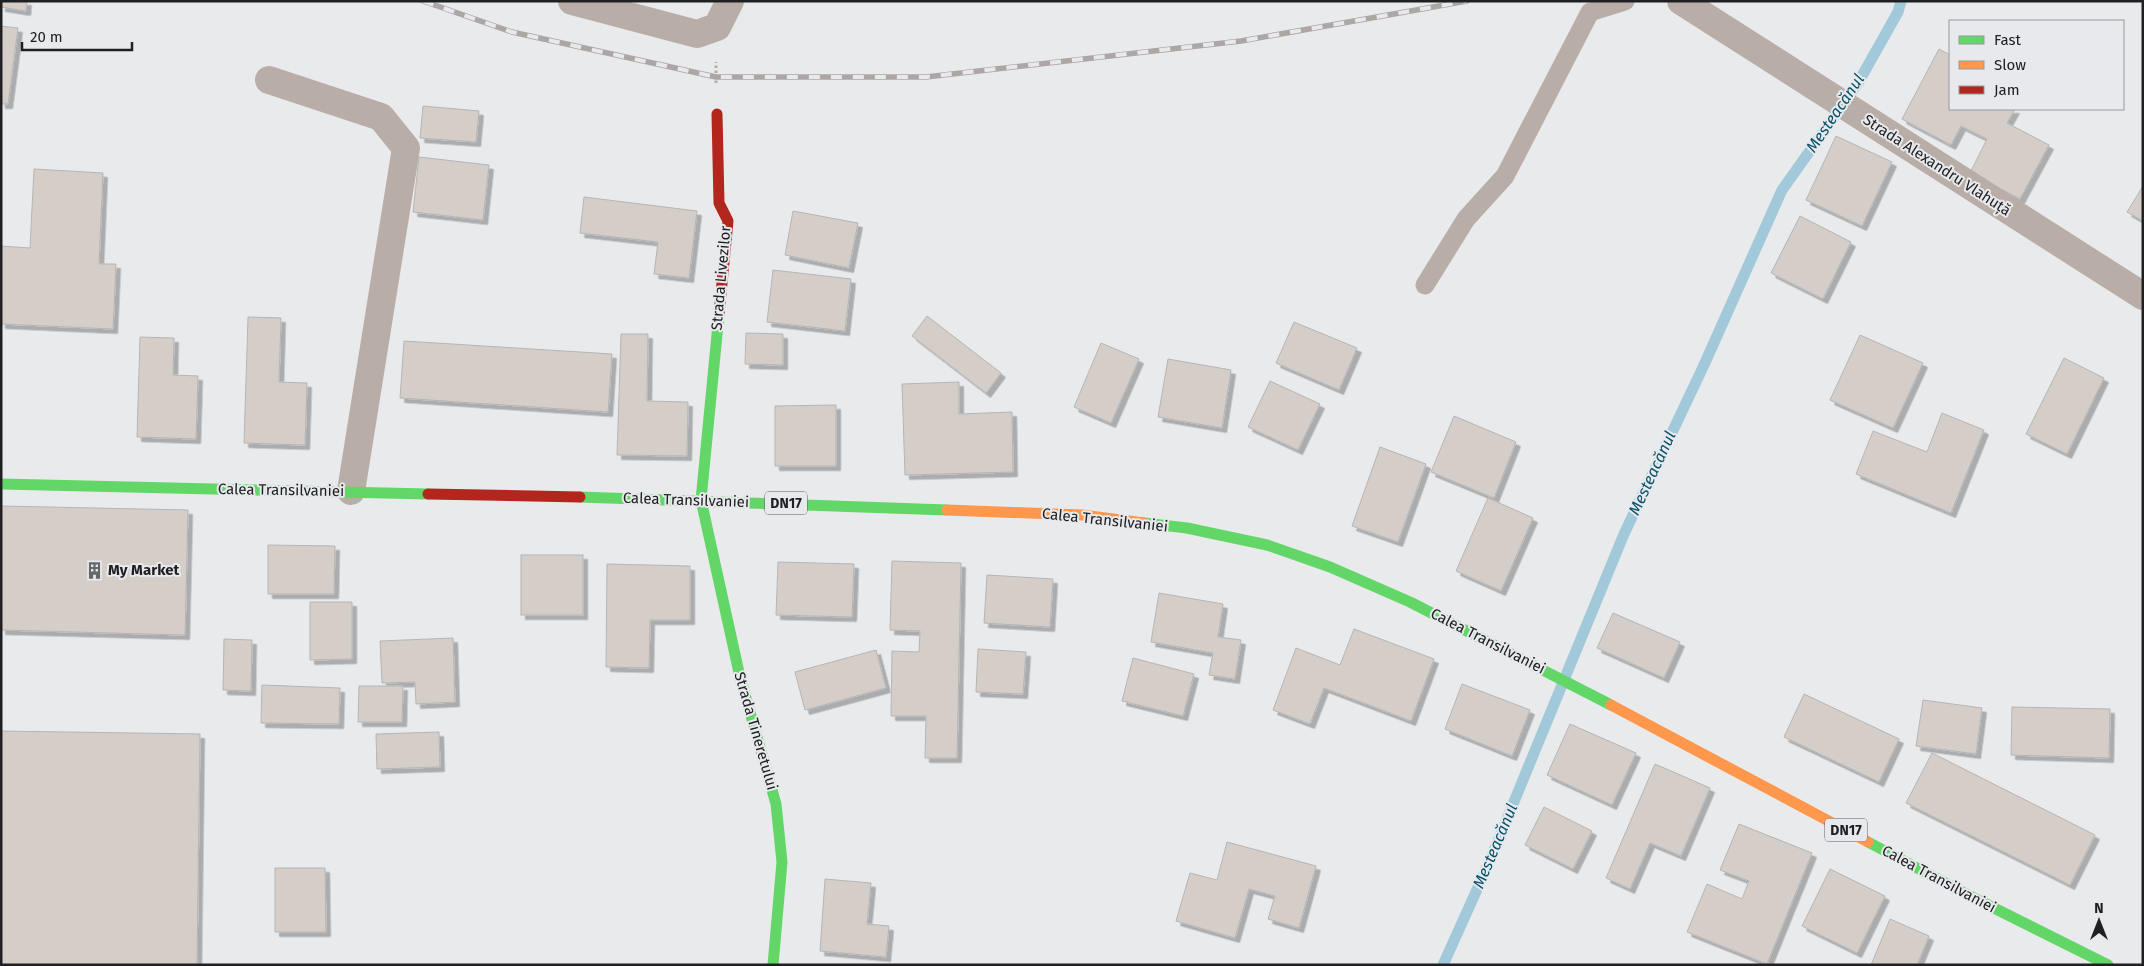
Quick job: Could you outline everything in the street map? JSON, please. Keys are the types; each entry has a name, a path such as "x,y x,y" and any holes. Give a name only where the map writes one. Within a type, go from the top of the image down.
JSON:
{"main road":[{"name":"Strada Livezilor","path":"701,500 728,221 719,203 716,114"},
{"name":"Calea Transilvaniei","path":"1,484 701,500 1082,515 1187,528 1267,545 1330,567 1410,602 1586,692 1962,892 2108,965"},
{"name":"Strada Tineretului","path":"701,500 740,677 776,804 782,862 773,965"}],"street":[{"path":"572,1 697,34 717,26 730,1"},
{"name":"Strada Alexandru Vlahuță","path":"1681,1 2143,296"},
{"path":"269,80 381,117 406,148 352,491"}],"lane":[{"path":"1425,285 1466,219 1505,176 1590,12 1625,1"}],"path":[{"path":"716,114 717,26"}],"building":[{"path":"1,1 27,1 26,11 1,7"},
{"path":"1,26 18,28 8,104 1,104"},
{"path":"1939,49 1949,54 1949,110 2014,110 2007,123 2049,145 2020,199 1970,173 1987,139 1961,126 1951,145 1902,119"},
{"path":"423,106 479,111 476,142 420,138"},
{"path":"1836,136 1892,162 1862,226 1806,200"},
{"path":"419,157 489,165 483,220 413,212"},
{"path":"34,169 103,173 99,264 116,264 113,329 1,324 1,246 30,248"},
{"path":"2143,186 2143,221 2127,212"},
{"path":"584,197 697,211 689,278 654,274 658,242 580,233"},
{"path":"793,211 858,223 849,268 785,255"},
{"path":"1800,216 1851,242 1823,299 1771,273"},
{"path":"773,270 851,279 845,331 767,322"},
{"path":"927,316 1001,373 986,393 912,336"},
{"path":"248,317 281,318 279,382 307,383 305,445 244,443"},
{"path":"1294,322 1357,348 1339,390 1276,363"},
{"path":"746,333 783,334 783,365 745,364"},
{"path":"621,334 648,334 647,401 688,402 687,456 617,455"},
{"path":"1860,335 1923,363 1893,428 1830,400"},
{"path":"140,337 174,338 173,375 198,376 196,439 137,437"},
{"path":"404,341 612,354 608,412 400,398"},
{"path":"1101,343 1139,359 1111,423 1074,407"},
{"path":"2064,358 2104,378 2067,454 2026,434"},
{"path":"1168,359 1231,370 1222,428 1158,417"},
{"path":"1270,381 1320,404 1298,450 1248,427"},
{"path":"959,382 959,414 1012,412 1013,472 905,475 902,384"},
{"path":"836,405 836,466 775,466 775,406"},
{"path":"1942,413 1984,430 1951,513 1856,474 1873,431 1927,452"},
{"path":"1454,416 1516,442 1494,498 1431,472"},
{"path":"1380,447 1426,464 1398,542 1352,526"},
{"path":"1488,498 1533,518 1501,591 1456,571"},
{"name":"My Market","path":"1,506 188,510 185,635 1,630"},
{"path":"268,545 335,546 334,594 268,594"},
{"path":"521,555 583,555 583,615 521,615"},
{"path":"892,561 961,563 957,758 925,758 926,716 891,716 892,651 919,652 920,631 890,630"},
{"path":"778,562 854,564 852,617 776,615"},
{"path":"607,564 690,566 690,620 650,620 649,668 606,667"},
{"path":"987,575 1053,579 1050,627 984,623"},
{"path":"1159,593 1223,604 1218,637 1241,640 1235,679 1209,675 1213,653 1151,642"},
{"path":"310,602 352,602 352,659 310,660"},
{"path":"1613,613 1680,642 1664,678 1597,648"},
{"path":"1354,629 1434,659 1411,721 1324,688 1310,724 1273,710 1296,648 1340,665"},
{"path":"453,638 455,702 416,704 415,682 382,683 380,641"},
{"path":"224,639 252,640 251,691 223,690"},
{"path":"978,649 1026,652 1023,694 976,692"},
{"path":"876,650 886,688 805,710 795,672"},
{"path":"1133,658 1194,674 1183,716 1122,701"},
{"path":"1462,684 1530,710 1512,756 1445,729"},
{"path":"262,685 340,688 339,724 261,723"},
{"path":"359,686 403,686 402,722 358,722"},
{"path":"1804,694 1899,739 1879,782 1784,737"},
{"path":"1923,700 1982,708 1976,754 1916,746"},
{"path":"2012,707 2110,709 2109,758 2011,755"},
{"path":"1570,724 1636,753 1612,805 1547,775"},
{"path":"1,731 200,734 197,965 1,965"},
{"path":"439,732 440,767 377,769 376,734"},
{"path":"1932,753 2095,835 2070,885 1906,803"},
{"path":"1655,764 1710,788 1681,856 1650,843 1630,889 1606,878"},
{"path":"1544,807 1592,831 1573,869 1525,845"},
{"path":"1739,824 1812,853 1767,964 1687,932 1707,884 1742,899 1749,881 1720,870"},
{"path":"1227,842 1316,866 1299,928 1268,919 1275,896 1249,889 1235,938 1176,921 1190,873 1217,880"},
{"path":"275,868 325,868 326,932 275,932"},
{"path":"1830,869 1885,896 1857,953 1802,926"},
{"path":"825,879 871,883 867,924 889,926 886,957 820,951"},
{"path":"1890,919 1929,936 1917,965 1871,965"}],"waterway":[{"name":"Mesteacănul","path":"1443,965 1488,865 1624,534 1704,365 1782,190 1858,83 1898,12 1901,1"}],"railway":[{"path":"423,1 512,32 716,77 926,77 1241,41 1467,1"}],"traffic: fast":[{"path":"719,314 701,500 740,677 776,804 782,862 773,965"},
{"path":"1,484 428,494"},
{"path":"580,497 947,510"},
{"path":"1144,523 1187,528 1267,545 1330,567 1410,602 1611,705"},
{"path":"1868,842 1970,896 2108,965"}],"traffic: slow":[{"path":"947,510 1082,515 1144,523"},
{"path":"1611,705 1868,842"}],"traffic: jam":[{"path":"717,114 719,203 728,221 719,314"},
{"path":"428,494 580,497"}],"place":[{"name":"My Market","path":"94,570"}]}
